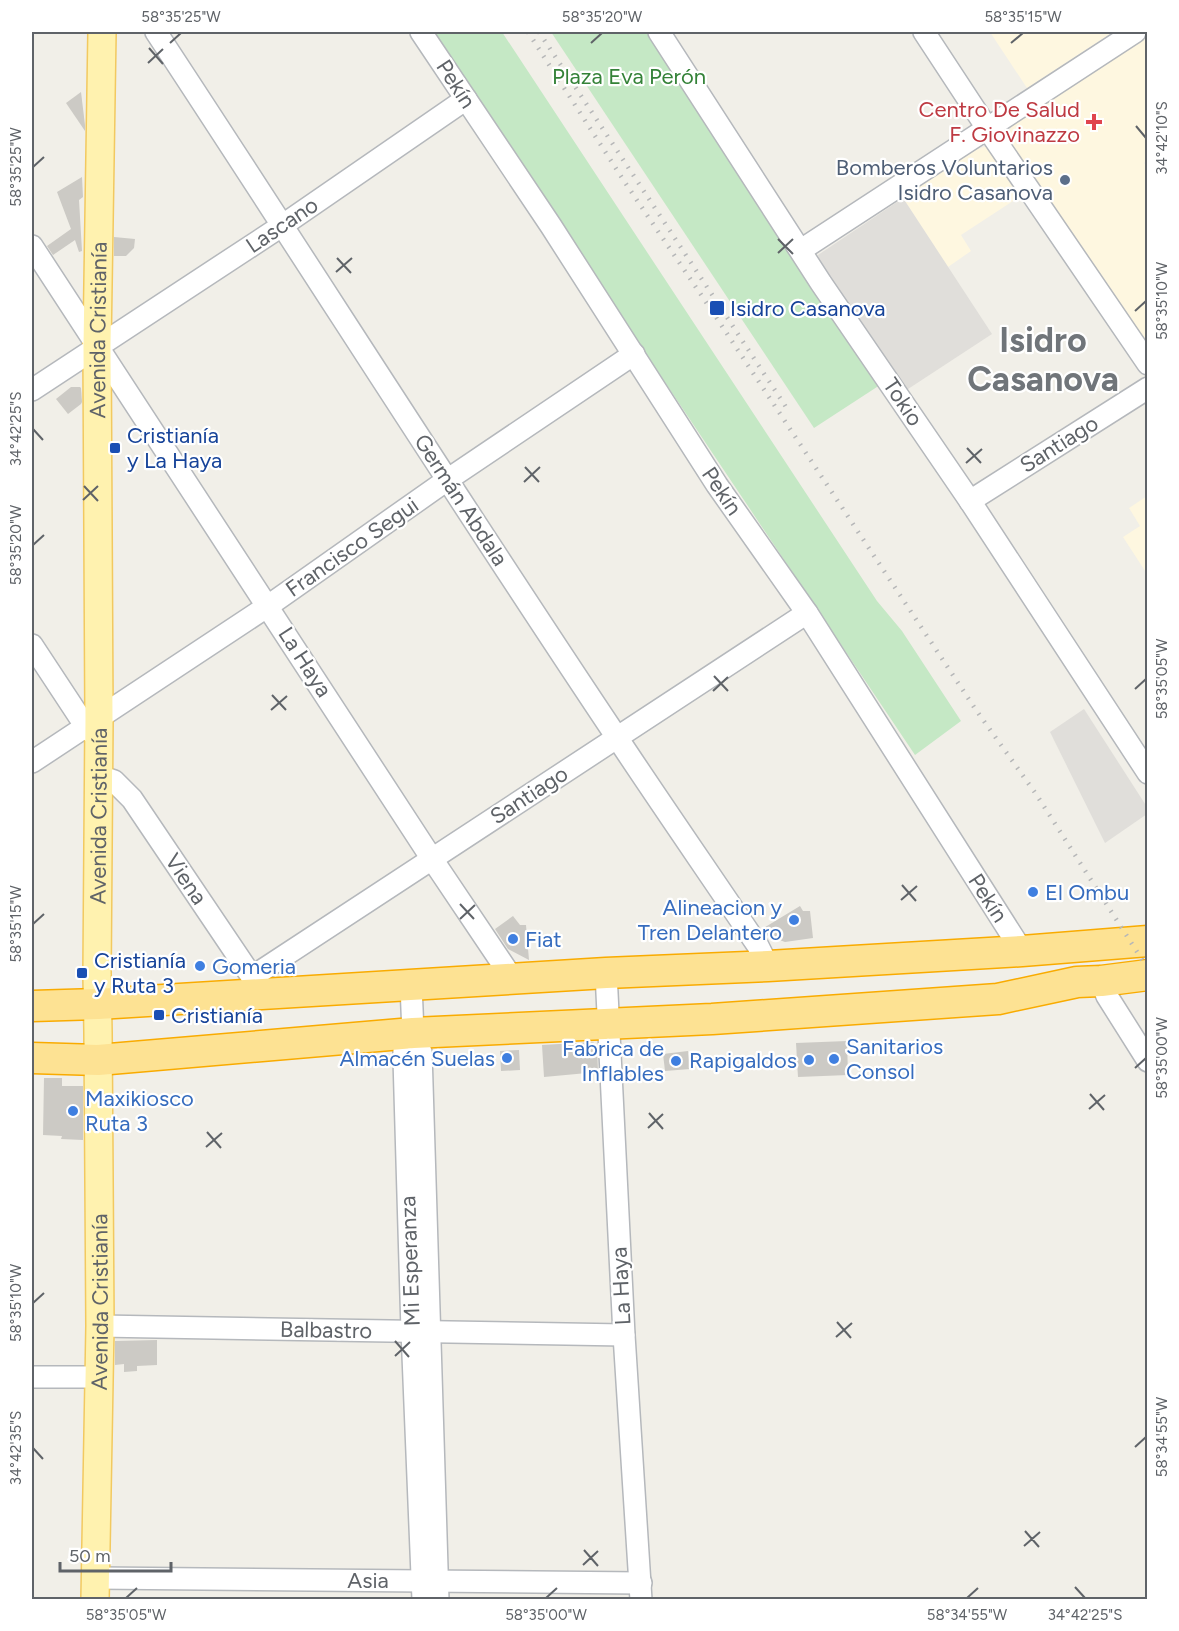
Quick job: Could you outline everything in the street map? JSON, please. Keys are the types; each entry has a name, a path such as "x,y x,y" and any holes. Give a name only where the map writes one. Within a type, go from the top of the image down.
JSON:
{"highway":[{"path":"32,1006 98,1004 254,986 411,985 1022,951 1148,941"},
{"path":"32,1058 98,1060 414,1033 712,1019 998,999 1077,982 1148,975"}],"main road":[{"name":"Avenida Cristianía","path":"96,1589 100,1326 97,975 99,776 95,728 97,347 102,32"}],"street":[{"name":"Germán Abdala","path":"156,32 447,480 617,738 758,946 768,966"},
{"name":"Pekín","path":"422,32 547,219 717,484 807,613 1022,951"},
{"name":"Tokio","path":"658,32 821,283 1144,759"},
{"path":"924,32 1148,364"},
{"path":"801,250 1135,32"},
{"name":"Lascano","path":"32,390 283,225 466,99"},
{"name":"La Haya","path":"32,246 432,859 513,978"},
{"name":"Francisco Segui","path":"32,762 95,728 447,480 634,354"},
{"name":"Santiago","path":"970,501 1148,388"},
{"name":"Santiago","path":"254,986 432,859 807,613"},
{"path":"32,645 95,728"},
{"name":"Viena","path":"99,776 114,781 132,799 254,986"},
{"name":"La Haya","path":"606,973 624,1335 641,1591"},
{"path":"1101,981 1107,996 1148,1061"},
{"name":"Mi Esperanza","path":"411,985 414,1033 404,1050 420,1331 430,1590"},
{"name":"Balbastro","path":"100,1326 624,1335"},
{"path":"32,1377 99,1377"},
{"name":"Asia","path":"96,1589 641,1591"}],"shaded area":[{"path":"990,32 1113,32 1027,88"},
{"path":"1147,37 1148,160 1144,163 1148,167 1148,300 1145,302 1147,307 1147,353 1009,141 1008,132 1013,125"},
{"path":"984,147 992,147 1027,192 961,235 971,251 948,267 903,198"},
{"path":"903,198 992,334 905,391 819,261 818,255"},
{"path":"1147,496 1147,574 1123,537 1140,526 1129,508"},
{"path":"1084,709 1147,807 1147,814 1105,843 1050,732"}],"green space":[{"path":"430,32 502,32 877,601 902,631 961,721 915,755"},
{"name":"Plaza Eva Perón","path":"551,32 650,32 880,385 814,428"}],"building":[{"path":"81,92 85,125 85,131 66,103"},
{"path":"82,177 83,197 79,200 82,251 79,252 75,240 53,255 47,246 71,229 57,192"},
{"path":"114,237 135,239 134,248 126,256 114,256"},
{"path":"71,387 81,388 82,402 68,414 56,399"},
{"name":"Alineacion y Tren Delantero","path":"800,906 803,911 810,911 813,938 785,942 766,935 762,929"},
{"name":"Fiat","path":"513,916 520,925 526,925 529,960 508,949 495,929"},
{"path":"847,1041 848,1075 798,1077 796,1043"},
{"path":"593,1042 597,1046 598,1072 544,1077 542,1045"},
{"path":"519,1050 520,1070 501,1071 500,1051"},
{"name":"Fabrica de Inflables","path":"688,1051 690,1069 665,1071 663,1054"},
{"path":"44,1078 62,1078 62,1086 83,1086 83,1140 43,1135"},
{"path":"157,1340 157,1365 137,1366 137,1371 124,1372 124,1364 115,1365 115,1341"}],"railway":[{"path":"528,32 624,181 976,710 1036,794 1148,969"},
{"path":"539,32 788,410"}],"place":[{"name":"Centro De Salud F. Giovinazzo","path":"1094,122"},
{"name":"Bomberos Voluntarios Isidro Casanova","path":"1065,180"},
{"name":"Isidro Casanova","path":"717,308"},
{"name":"Cristianía y La Haya","path":"115,448"},
{"name":"El Ombu","path":"1033,892"},
{"name":"Alineacion y Tren Delantero","path":"794,920"},
{"name":"Fiat","path":"513,939"},
{"name":"Gomeria","path":"200,966"},
{"name":"Cristianía y Ruta 3","path":"82,973"},
{"name":"Cristianía","path":"159,1015"},
{"name":"Almacén Suelas","path":"507,1058"},
{"name":"Sanitarios Consol","path":"834,1059"},
{"name":"Rapigaldos","path":"809,1060"},
{"name":"Fabrica de Inflables","path":"676,1061"},
{"name":"Maxikiosco Ruta 3","path":"73,1111"}],"district":[{"name":"Isidro Casanova","path":"1043,360"}]}
